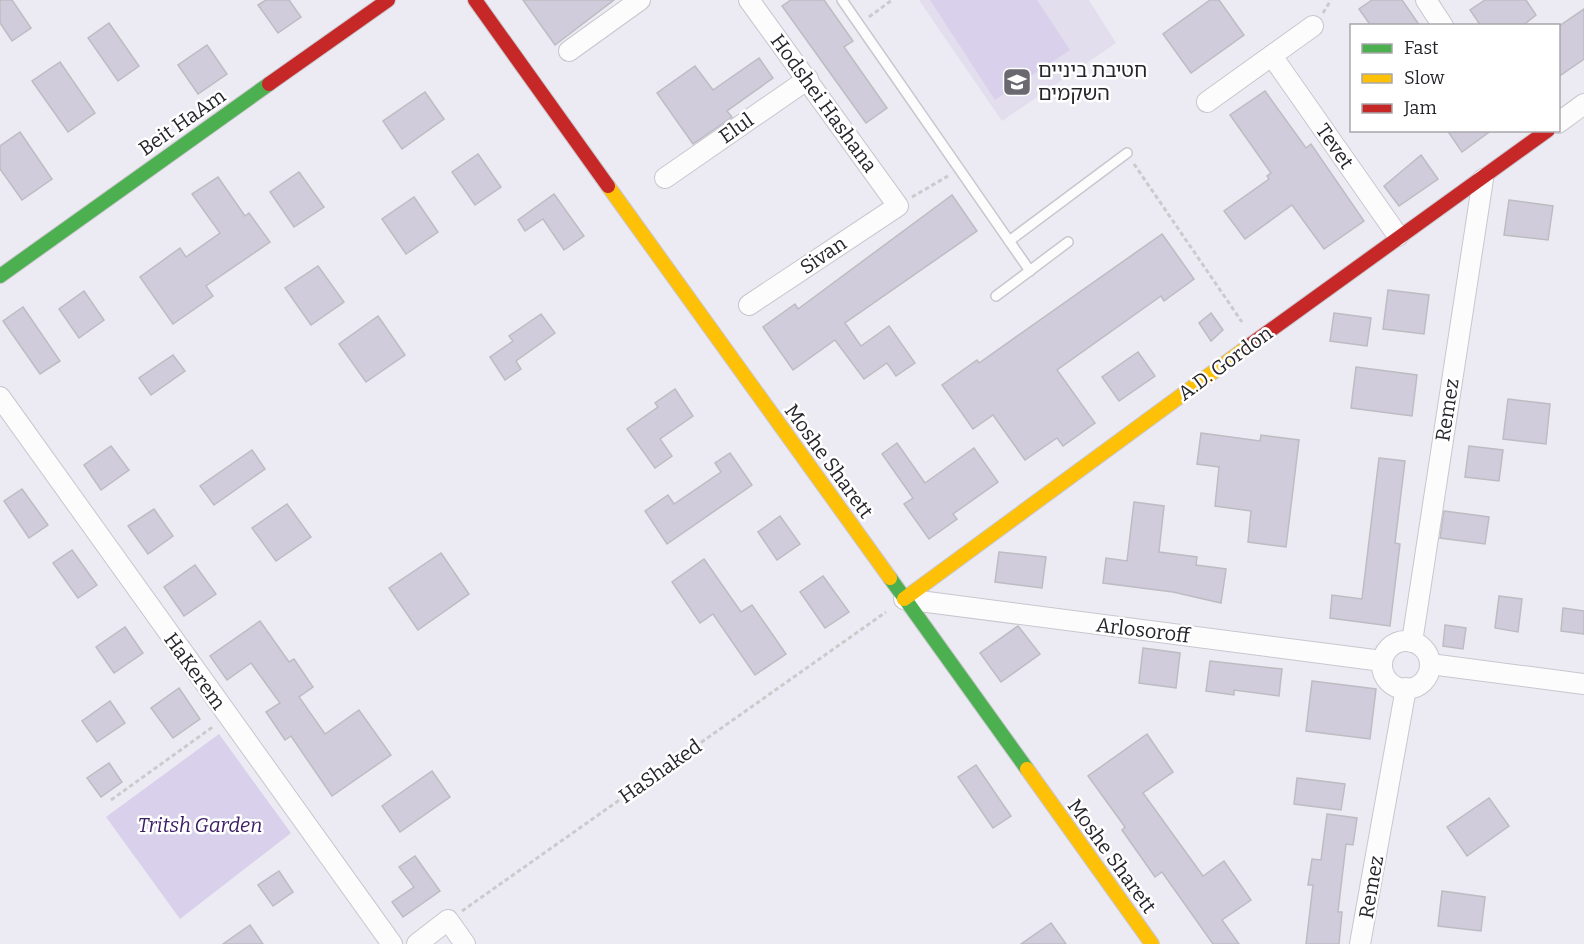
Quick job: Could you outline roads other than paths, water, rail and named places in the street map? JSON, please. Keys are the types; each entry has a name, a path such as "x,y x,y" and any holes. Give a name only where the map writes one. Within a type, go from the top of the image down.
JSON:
{"street":[{"name":"Beit HaAm","path":"0,276 388,0"},
{"name":"Moshe Sharett","path":"475,0 1152,944"},
{"path":"569,51 640,0"},
{"name":"Hodshei Hashana","path":"749,0 898,206"},
{"path":"1426,0 1442,24"},
{"path":"1208,102 1313,26"},
{"name":"Tevet","path":"1272,56 1398,236"},
{"name":"Elul","path":"664,178 807,79"},
{"path":"1560,122 1584,104"},
{"name":"A.D. Gordon","path":"904,599 1398,236 1483,179 1545,132"},
{"name":"Remez","path":"1412,642 1483,179"},
{"name":"Sivan","path":"749,305 898,206"},
{"name":"HaKerem","path":"0,398 392,944"},
{"name":"Arlosoroff","path":"904,599 1382,661"},
{"path":"1397,642 1412,642 1425,650 1430,664 1425,679 1413,687 1406,688 1390,683 1385,676 1382,661 1385,653 1397,642"},
{"path":"1430,664 1584,684"},
{"name":"Remez","path":"1360,944 1406,688"},
{"path":"417,944 448,920 465,944"}],"lane":[{"path":"842,0 1030,271"},
{"path":"1009,241 1127,153"},
{"path":"996,296 1068,242"}],"place":[{"name":"חטיבת ביניים השקמים","path":"1017,82"}],"park label":[{"name":"Tritsh Garden","path":"200,825"}]}
